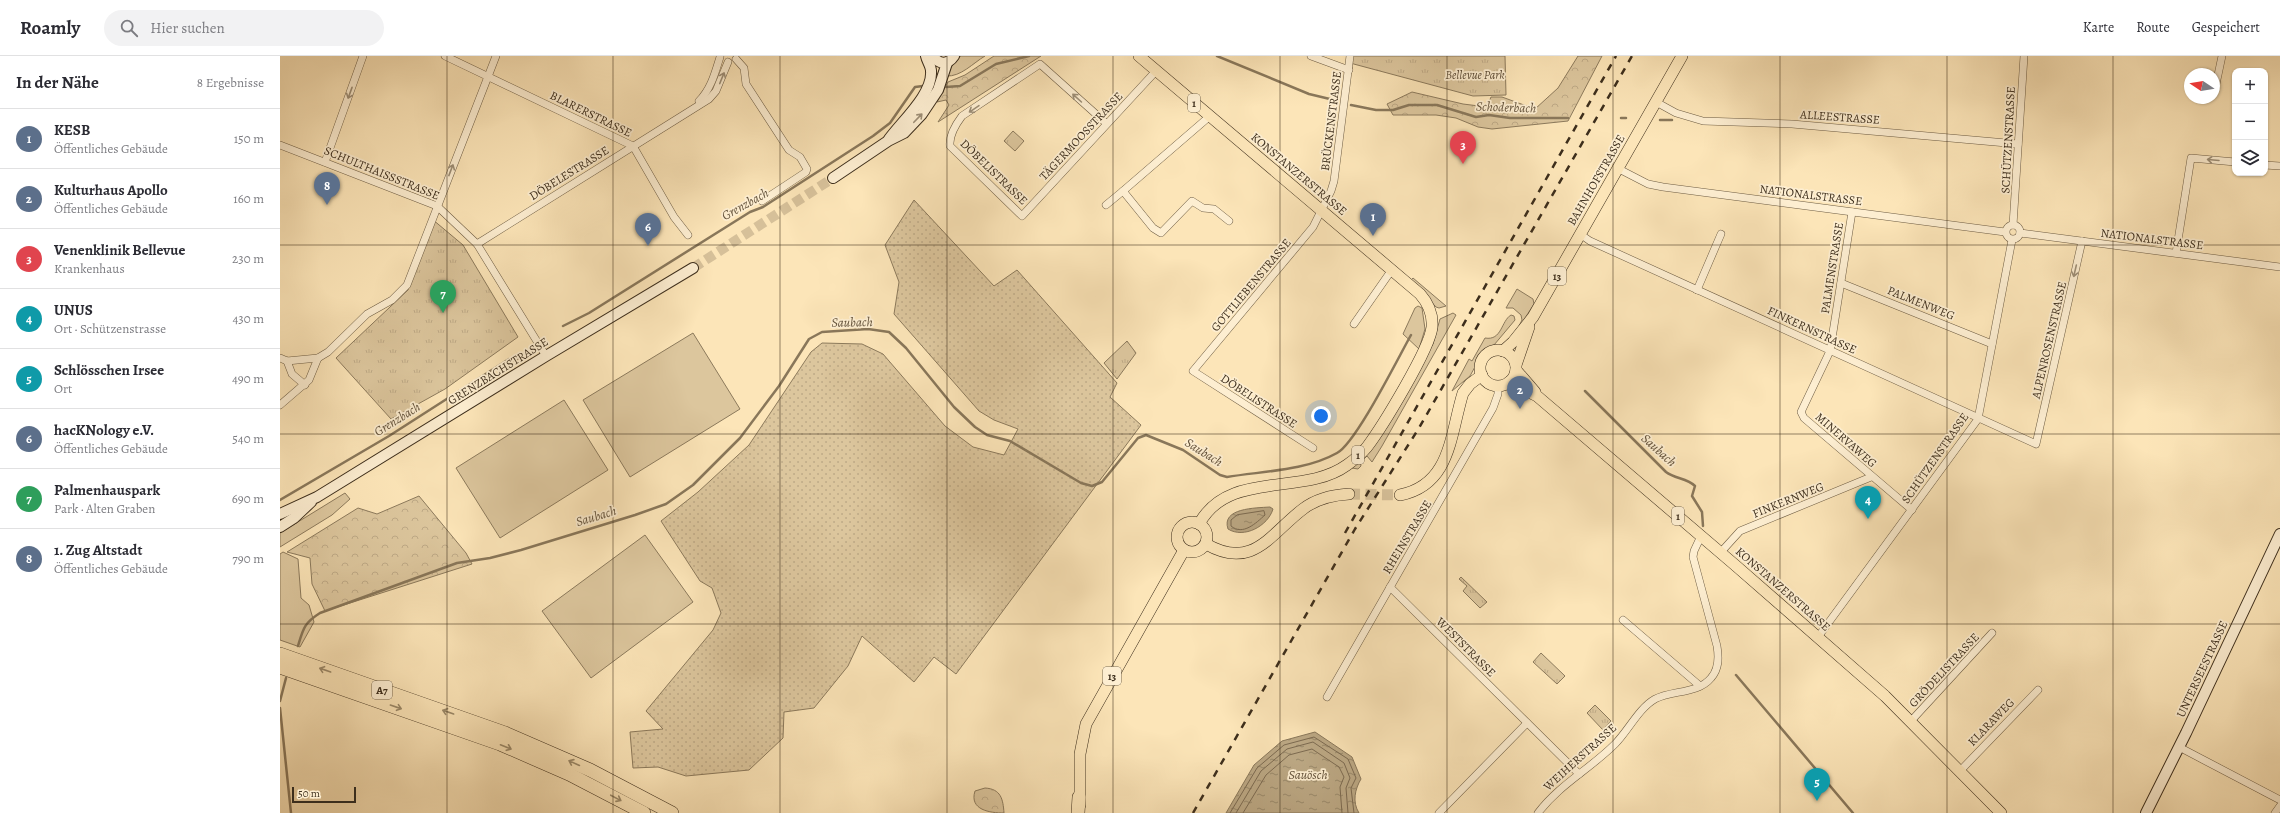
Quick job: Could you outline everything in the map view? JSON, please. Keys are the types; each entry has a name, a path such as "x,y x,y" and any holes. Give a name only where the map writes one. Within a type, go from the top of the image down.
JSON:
{"highway":[{"name":"A7","path":"280,654 505,733 584,767 672,813"},
{"name":"A7","path":"280,668 500,744 568,774 644,813"},
{"path":"1078,813 1079,796"}],"main road":[{"name":"KONSTANZERSTRASSE","path":"1139,56 1424,298 1431,315 1432,328 1422,354 1366,448 1346,466 1326,476 1248,489 1229,495 1214,505 1199,524"},
{"name":"BAHNHOFSTRASSE","path":"1504,350 1513,342 1533,317 1618,168 1659,104 1682,56"},
{"name":"BAHNHOFSTRASSE","path":"1516,368 1533,317"},
{"path":"1494,350 1504,350 1513,358 1516,368 1503,384 1489,383 1482,375 1481,365 1485,356 1494,350"},
{"name":"KONSTANZERSTRASSE","path":"1516,368 1534,388 1537,396"},
{"path":"1400,495 1422,488 1439,473 1443,464 1463,393 1470,384 1482,375"},
{"name":"KONSTANZERSTRASSE","path":"1503,384 1537,396 1720,552 1818,637 1911,721 2001,813"},
{"path":"1206,544 1228,553 1249,552 1270,541 1303,509 1312,503 1324,498 1349,494"},
{"path":"1189,522 1199,524 1207,534 1206,544 1203,548 1194,552 1184,550 1177,538 1180,528 1189,522"},
{"name":"13","path":"1081,813 1079,796 1082,738 1089,718 1184,550"},
{"name":"13","path":"1080,772 1087,813"}],"street":[{"path":"325,162 363,56"},
{"name":"BLARERSTRASSE","path":"445,56 633,146 674,217 688,235"},
{"path":"280,405 305,385 309,380 318,358 367,314 392,300 407,285 496,56"},
{"name":"DÖBELESTRASSE","path":"477,244 692,108 709,99 716,91 728,62 720,56 705,96 692,108"},
{"path":"930,56 940,62 950,59"},
{"path":"888,141 926,91 931,71 930,56"},
{"path":"1311,56 1349,70"},
{"name":"BRÜCKENSTRASSE","path":"1322,211 1334,181 1350,56"},
{"name":"SCHÜTZENSTRASSE","path":"2013,225 2024,56"},
{"path":"2219,68 2222,56"},
{"path":"728,62 736,58 744,68 746,84 789,150 800,157 807,169 806,172 762,201"},
{"path":"833,178 888,141 904,133 922,114 938,90 950,59"},
{"name":"DÖBELISTRASSE","path":"1022,216 950,146 951,137 957,122 962,116 1040,64 1107,124"},
{"name":"TÄGERMOOSSTRASSE","path":"1022,216 1156,71"},
{"name":"ALLEESTRASSE","path":"1659,104 1676,113 1703,121 1792,124 2018,144"},
{"path":"1106,205 1210,116"},
{"name":"SCHULTHAISSSTRASSE","path":"280,145 437,206 477,244 546,356"},
{"path":"2176,253 2191,158 2232,162"},
{"path":"2268,165 2280,166"},
{"name":"NATIONALSTRASSE","path":"1618,168 1648,184 1663,187 2006,232"},
{"path":"1123,191 1158,232 1163,232 1192,201 1203,208 1214,209 1229,221"},
{"name":"GOTTLIEBENSTRASSE","path":"1193,371 1313,227 1322,211"},
{"name":"PALMENSTRASSE","path":"1830,351 1852,212"},
{"path":"2013,225 2018,227 2020,233 2018,237 2012,240 2008,238 2006,232 2007,228 2013,225"},
{"name":"NATIONALSTRASSE","path":"2020,233 2280,267"},
{"name":"FINKERNSTRASSE","path":"1580,234 1590,241 1978,419 2036,444"},
{"path":"1697,290 1721,234"},
{"name":"SCHÜTZENSTRASSE","path":"1818,637 1978,419 2012,240"},
{"name":"ALPENROSENSTRASSE","path":"2036,444 2082,241"},
{"name":"GRENZBACHSTRASSE","path":"280,514 317,497 546,356 693,268"},
{"path":"1354,324 1391,270"},
{"name":"PALMENWEG","path":"1841,282 1992,344"},
{"name":"MINERVAWEG","path":"1830,351 1800,412 1804,418 1871,477 1912,510"},
{"path":"305,385 292,374 283,359 318,358"},
{"name":"DÖBELISTRASSE","path":"1193,371 1313,448"},
{"name":"RHEINSTRASSE","path":"1327,697 1493,408 1503,384"},
{"name":"FINKERNWEG","path":"1720,552 1740,530 1871,477"},
{"name":"GRENZBACHSTRASSE","path":"280,527 294,518 317,497"},
{"name":"UNTERSEESTRASSE","path":"2146,813 2278,546 2280,534"},
{"name":"WEIHERSTRASSE","path":"1538,813 1556,792 1614,745 1654,700 1700,686 1712,678 1719,660 1717,646 1694,557 1694,551 1701,536"},
{"name":"WESTSTRASSE","path":"1390,587 1579,774"},
{"path":"1623,620 1700,686"},
{"name":"GRÖDELISTRASSE","path":"1911,721 1947,684 1992,633"},
{"name":"KLARAWEG","path":"1960,770 2038,690"},
{"path":"1439,813 1527,723"},
{"path":"2179,747 2280,800"},
{"path":"2275,813 2280,806"}],"green space":[{"path":"961,56 985,56 962,72 951,76 946,76 952,64"},
{"path":"994,56 1041,56 938,122 949,105 946,100 937,102 948,82 965,75"},
{"name":"Bellevue Park","path":"1351,56 1505,56 1506,95 1473,96 1350,63"},
{"path":"1578,56 1602,56 1568,121 1492,129 1478,127 1456,118 1436,115 1393,115 1387,104 1412,92 1463,104 1487,107 1491,97 1502,97 1535,109 1558,88"},
{"path":"1013,131 1024,141 1015,151 1004,141"},
{"path":"914,200 994,286 1017,270 1117,383 1110,397 1141,425 956,674 934,657 914,682 862,636 848,666 814,708 784,712 783,738 749,770 686,776 658,767 633,768 630,732 663,729 646,711 713,630 721,613 712,588 700,581 661,521 698,492 749,445 811,352 822,343 862,344 883,354 945,426 973,447 1004,455 1018,429 994,420 979,411 894,314 899,282 885,245"},
{"path":"432,219 463,245 518,337 445,389 391,419 336,358 408,290"},
{"path":"1413,278 1446,306 1439,308 1436,307 1411,280"},
{"path":"1517,289 1533,299 1534,304 1516,332 1522,320 1521,315 1513,308 1506,308"},
{"path":"1418,306 1422,308 1425,329 1419,349 1403,334 1415,308"},
{"path":"1453,313 1456,315 1372,462 1367,456 1360,462 1361,466 1358,469 1352,468 1382,432 1433,344 1440,319"},
{"path":"1511,315 1514,316 1515,320 1494,345 1483,352 1470,376 1452,391 1469,359 1472,361 1485,338 1495,337"},
{"path":"693,333 740,409 630,477 583,400"},
{"path":"1127,341 1136,353 1117,379 1104,363"},
{"path":"564,400 608,470 500,538 456,468"},
{"path":"345,493 350,499 332,515 280,547 280,533"},
{"path":"419,496 466,553 472,564 325,611 312,584 310,558 287,552 358,508 377,514"},
{"path":"645,535 693,602 591,678 542,611"},
{"path":"283,552 298,559 301,598 309,605 314,622 300,647 280,640 280,554"},
{"path":"1461,577 1487,602 1480,608 1463,591 1467,586 1459,579"},
{"path":"1541,653 1565,676 1557,684 1533,662"},
{"path":"1595,705 1611,721 1603,730 1587,713"},
{"path":"985,788 995,790 998,793 1002,799 1004,813 987,811 978,806 974,797 975,791"}],"water":[{"path":"1270,507 1273,509 1266,521 1255,529 1248,532 1234,532 1228,529 1227,522 1234,513 1241,510"},
{"name":"Sauösch","path":"1315,732 1352,757 1361,779 1355,796 1359,813 1226,813 1254,765 1282,741"}],"waterway":[{"name":"Grenzbach","path":"946,87 960,86 996,64 1029,56"},
{"name":"Schoderbach","path":"1217,56 1309,94 1334,100"},
{"name":"Grenzbach","path":"563,326 589,313 750,212 763,207 873,136 890,123 915,87 923,86"},
{"name":"Schoderbach","path":"1351,105 1376,110 1393,110 1409,105 1437,105 1476,117 1489,115 1510,118 1568,118"},
{"name":"Schoderbach","path":"1621,118 1626,118"},
{"name":"Schoderbach","path":"1660,120 1672,120"},
{"name":"Saubach","path":"298,646 301,635 307,623 320,613 457,563 490,558 521,550 666,504 693,485 740,438 779,386 809,339 822,332 868,329 889,332 906,348 954,407 975,427 987,435 1010,441 1081,483 1092,486 1102,482 1138,438 1146,435 1183,450 1220,475 1227,477 1284,470 1311,464 1325,459 1337,453 1355,434 1411,335"},
{"name":"Grenzbach","path":"280,500 389,436 509,359 516,361 521,353"},
{"name":"Saubach","path":"1585,391 1666,472 1688,481 1695,486 1692,496 1702,512 1703,526"},
{"name":"Saubach","path":"1736,675 1853,813"},
{"name":"Saubach","path":"280,701 286,678"},
{"name":"Saubach","path":"280,708 291,813"}],"tunnel":[{"path":"693,268 833,178"},
{"path":"1349,494 1400,495"}],"railway":[{"path":"1345,533 1616,56"},
{"path":"1193,813 1355,529 1419,428 1632,56"}],"place":[{"name":"Venenklinik Bellevue","path":"1463,164"},
{"name":"1. Zug Altstadt","path":"327,205"},
{"name":"KESB","path":"1373,236"},
{"name":"hacKNology e.V.","path":"648,246"},
{"name":"Palmenhauspark","path":"443,313"},
{"name":"Kulturhaus Apollo","path":"1520,409"},
{"name":"UNUS","path":"1868,519"},
{"name":"Schlösschen Irsee","path":"1817,801"}]}
